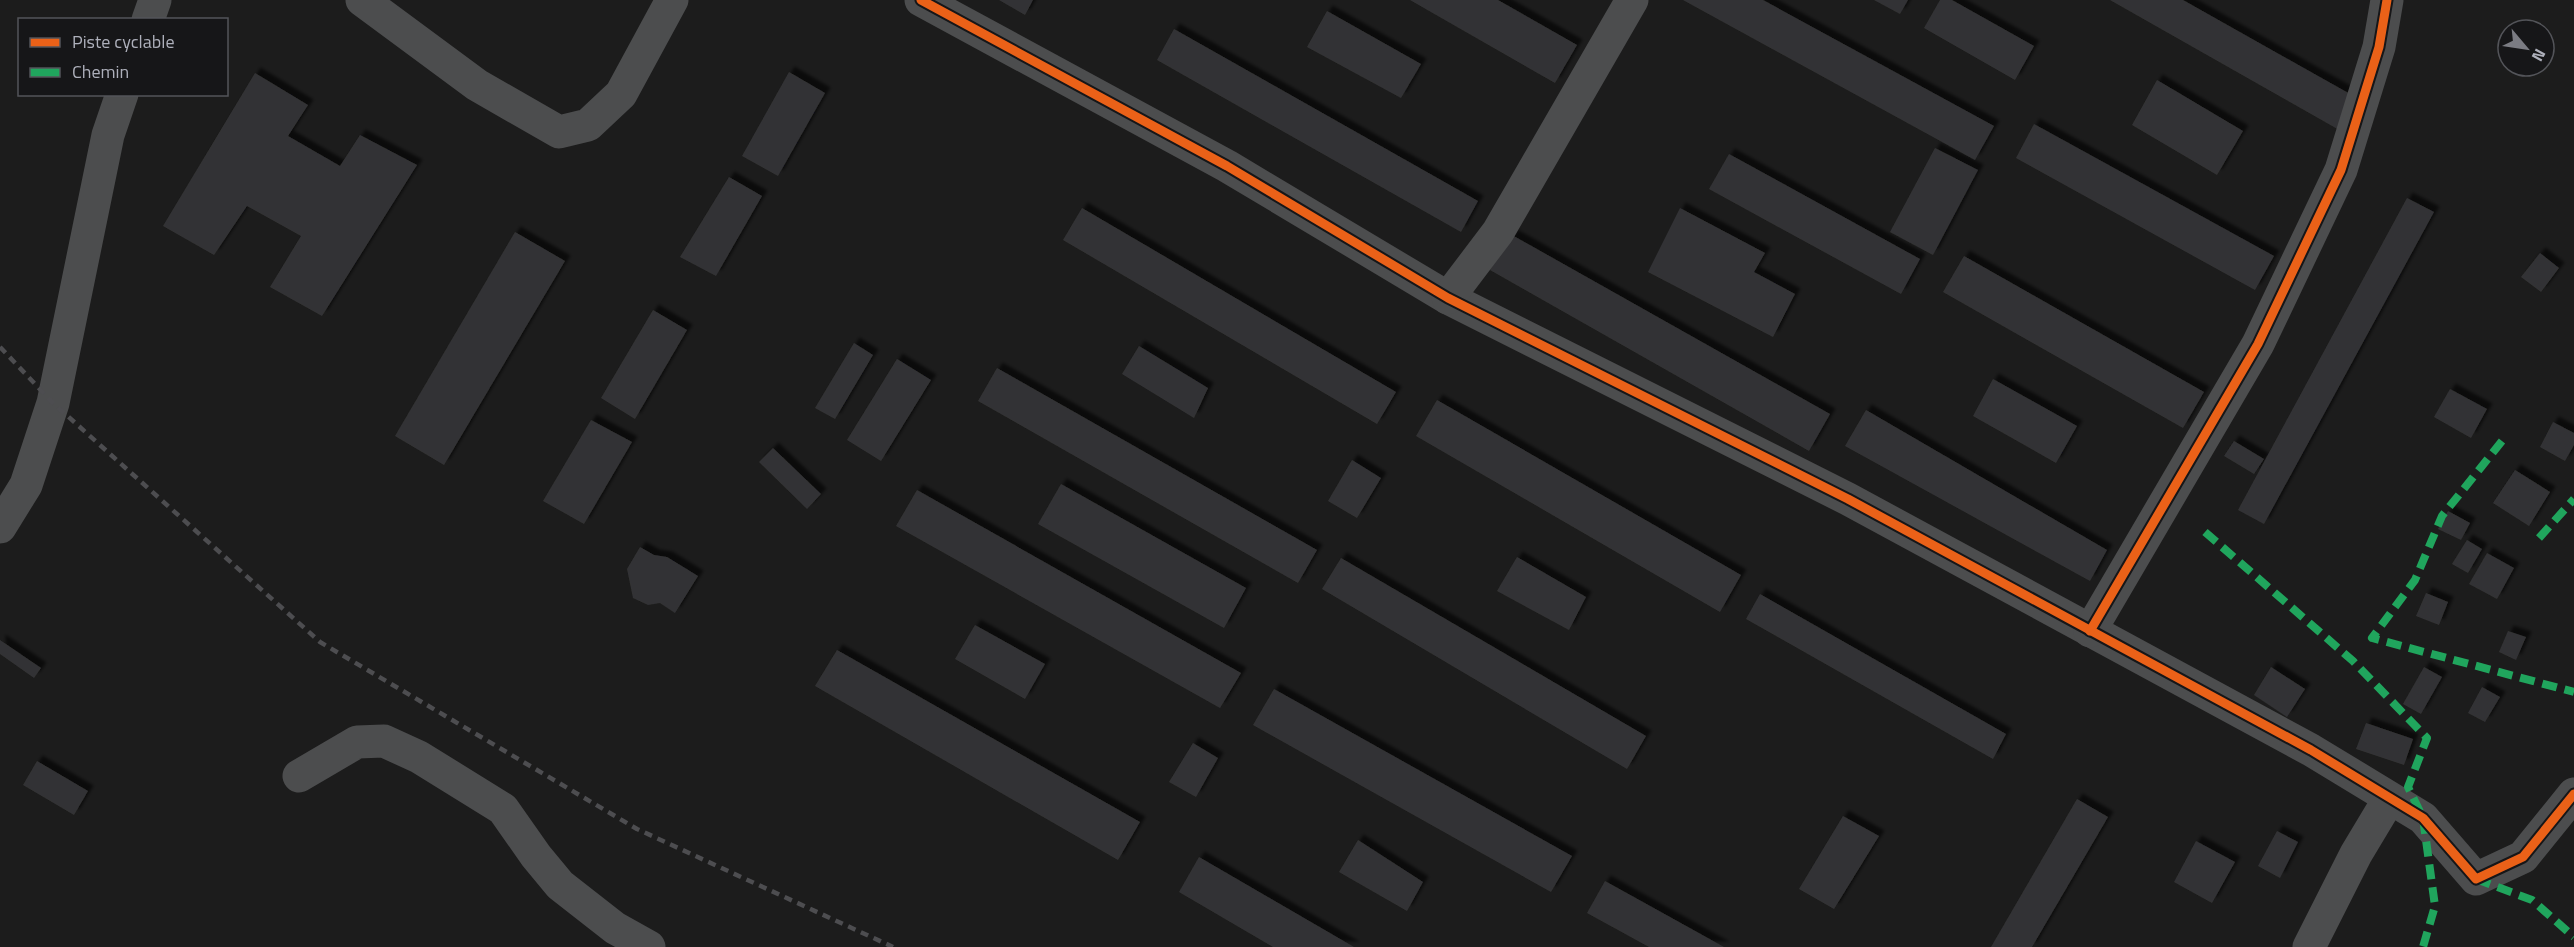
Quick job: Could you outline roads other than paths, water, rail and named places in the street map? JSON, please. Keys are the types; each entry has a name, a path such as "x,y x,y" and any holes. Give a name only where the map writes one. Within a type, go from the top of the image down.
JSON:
{"street":[{"path":"149,18 155,0"},
{"path":"362,0 477,85 559,132 588,124 621,94 672,0"},
{"path":"921,0 1227,166 1448,298 1848,499 2311,750 2423,818 2476,879 2523,857 2574,794"},
{"path":"1448,298 1497,232 1632,0"},
{"path":"2090,631 2258,344 2341,170 2379,47 2387,0"},
{"path":"0,527 26,485 53,403 108,135 121,96"},
{"path":"299,776 357,742 384,741 419,757 503,809 536,856 560,885 615,928 649,947"},
{"path":"2308,947 2356,854 2389,799"}],"railway":[{"path":"0,347 53,403 320,642 637,829 893,947"}]}
